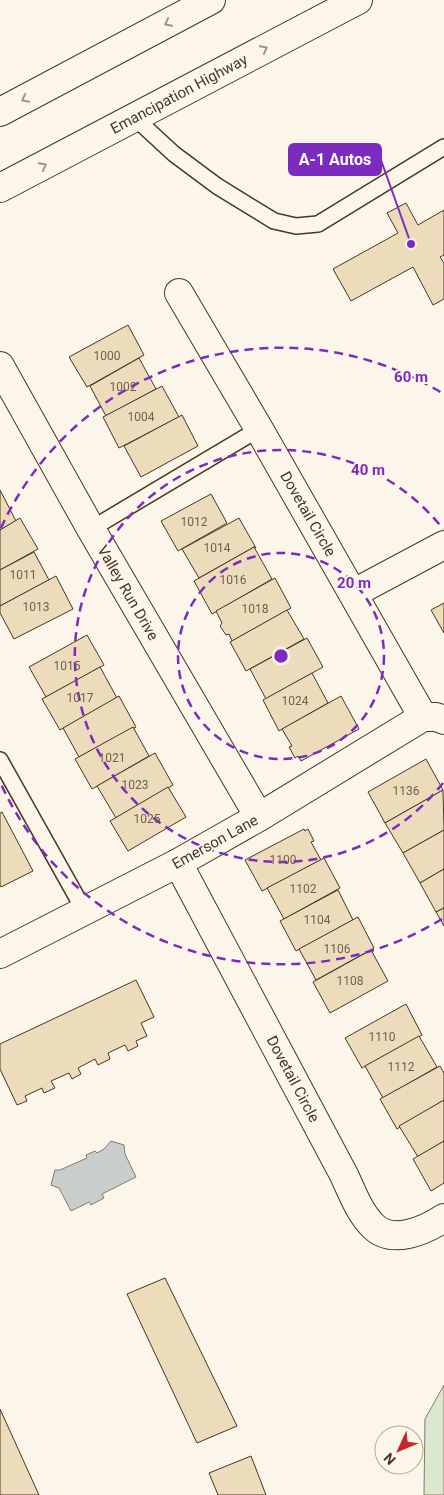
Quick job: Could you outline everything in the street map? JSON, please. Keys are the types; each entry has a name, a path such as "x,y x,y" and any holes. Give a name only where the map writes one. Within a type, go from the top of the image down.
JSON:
{"street":[{"path":"0,112 211,0"},
{"name":"Emancipation Highway","path":"0,188 358,0"},
{"name":"Dovetail Circle","path":"179,293 354,594 434,718"},
{"name":"Valley Run Drive","path":"0,366 90,529 259,818"},
{"path":"354,594 444,545"},
{"name":"Emerson Lane","path":"0,954 178,863 434,718"},
{"name":"Dovetail Circle","path":"178,863 344,1175 360,1209 373,1226 388,1235 409,1235 444,1218"}],"lane":[{"path":"135,118 174,154 217,186 274,221 296,226 318,224 444,147"},
{"path":"90,529 259,429"},
{"path":"0,760 84,910"}],"green space":[{"path":"444,1385 444,1495 424,1495 425,1419"}],"shaded area":[{"path":"111,1141 124,1145 125,1154 136,1177 102,1194 104,1198 91,1205 89,1202 71,1211 59,1188 51,1185 55,1170 60,1170 87,1158 86,1155 95,1151 97,1153 104,1149"}],"building":[{"path":"406,203 418,225 444,210 444,255 440,257 444,263 444,299 433,305 413,267 351,301 333,269 398,233 387,213"},
{"path":"128,325 144,355 87,387 69,357"},
{"path":"139,358 156,389 106,416 90,386"},
{"path":"162,386 179,417 119,448 103,417"},
{"path":"182,415 198,446 141,477 124,446"},
{"path":"0,490 16,521 0,530"},
{"path":"211,494 227,523 178,551 161,521"},
{"path":"20,518 38,549 0,570 0,530"},
{"path":"239,518 256,548 254,547 199,578 182,549"},
{"path":"254,547 272,579 212,614 194,581"},
{"path":"34,552 49,580 0,606 0,570"},
{"path":"56,576 73,609 14,639 0,613 0,606"},
{"path":"275,578 291,608 232,641 229,634 226,635 220,626 222,623 216,611"},
{"path":"444,603 444,633 431,610"},
{"path":"287,610 304,639 246,671 230,642"},
{"path":"87,635 104,665 46,697 29,667"},
{"path":"307,638 323,667 266,699 250,669"},
{"path":"100,667 117,698 60,730 42,699"},
{"path":"312,673 328,703 279,731 263,700"},
{"path":"119,696 136,727 79,757 63,728"},
{"path":"341,696 359,729 301,761 298,756 295,758 289,747 292,746 282,729"},
{"path":"133,727 149,756 92,789 75,759"},
{"path":"155,753 173,785 116,818 97,786"},
{"path":"426,759 443,790 385,823 368,792"},
{"path":"168,787 186,817 128,851 110,821"},
{"path":"443,790 444,830 403,853 385,823"},
{"path":"2,812 33,871 1,887 0,813"},
{"path":"304,829 305,831 308,829 314,841 311,842 321,860 262,891 245,860"},
{"path":"444,830 444,869 420,883 403,853"},
{"path":"324,858 340,888 284,919 267,888"},
{"path":"444,869 444,908 436,912 420,883"},
{"path":"338,890 353,920 296,951 280,921"},
{"path":"444,908 444,926 436,912"},
{"path":"358,917 374,948 316,980 299,949"},
{"path":"371,950 388,981 330,1013 313,982"},
{"path":"136,980 154,1017 141,1023 147,1036 136,1041 138,1046 128,1051 125,1045 108,1053 110,1059 98,1065 95,1059 78,1068 81,1074 72,1079 69,1073 51,1081 55,1088 44,1093 42,1088 25,1096 27,1101 17,1105 0,1069 0,1044"},
{"path":"406,1004 422,1035 362,1068 345,1038"},
{"path":"419,1036 437,1067 383,1098 365,1066"},
{"path":"440,1066 444,1073 444,1100 397,1129 380,1099"},
{"path":"444,1100 444,1141 418,1157 399,1126"},
{"path":"444,1141 444,1183 431,1191 413,1159"},
{"path":"165,1278 237,1426 197,1443 127,1294"},
{"path":"0,1409 39,1495 0,1495"},
{"path":"251,1456 266,1495 218,1495 209,1473"}],"place":[{"name":"A-1 Autos","path":"411,244"}]}
